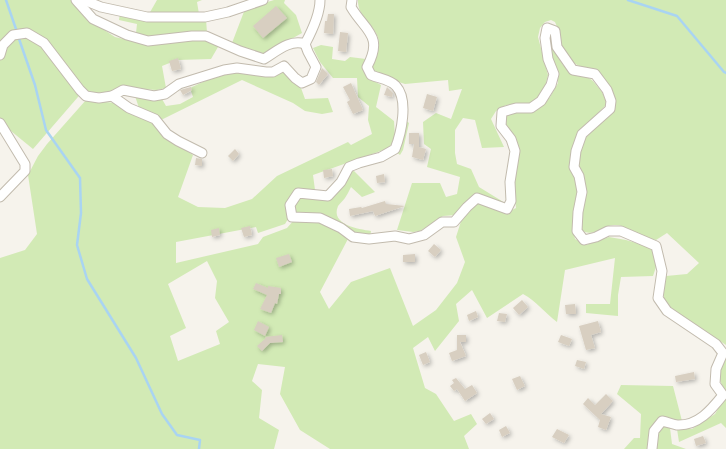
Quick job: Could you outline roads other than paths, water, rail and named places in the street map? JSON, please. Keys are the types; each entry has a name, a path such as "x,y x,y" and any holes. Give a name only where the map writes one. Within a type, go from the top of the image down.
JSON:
{"street":[{"path":"0,56 3,45 13,35 27,33 44,43 86,96 99,98 112,96 123,90 154,96 165,94 180,84 224,70 237,68 273,72 284,66 302,83 311,79 316,67 305,44 298,41 286,45 264,59 240,51 206,36 148,40 126,35 93,19 76,0"},
{"path":"84,0 101,7 146,17 205,17 228,12 263,0"},
{"path":"305,44 310,35 320,6 320,0"},
{"path":"352,0 351,7 357,18 369,30 373,40 373,56 368,67 371,75 396,85 402,96 403,113 399,138 395,149 381,157 349,167 340,182 328,196 298,193 290,205 292,217 320,218 341,228 353,237 369,239 395,236 409,239 424,235 442,222 454,222 477,198 507,209 511,201 510,182 515,151 511,139 502,126 502,112 516,108 531,108 541,102 551,85 554,74 548,59 545,38 547,28 555,31 557,47 573,70 595,74 607,90 611,101 610,109 582,134 576,151 574,167 579,176 582,192 576,231 584,240 596,237 608,231 620,231 656,246 662,271 658,298 667,311 716,344 723,353 716,368 715,384 723,395 710,412 693,423 677,425 662,421 654,431 652,449"},
{"path":"112,96 129,108 155,120 167,134 202,154"},
{"path":"0,123 25,164 25,170 0,197"}],"waterway":[{"path":"6,0 17,32"},
{"path":"628,0 677,16 726,73"},
{"path":"18,36 35,85 46,130 80,178 81,213 77,245 87,279 136,358 162,414 177,435 200,440 199,449"}]}
